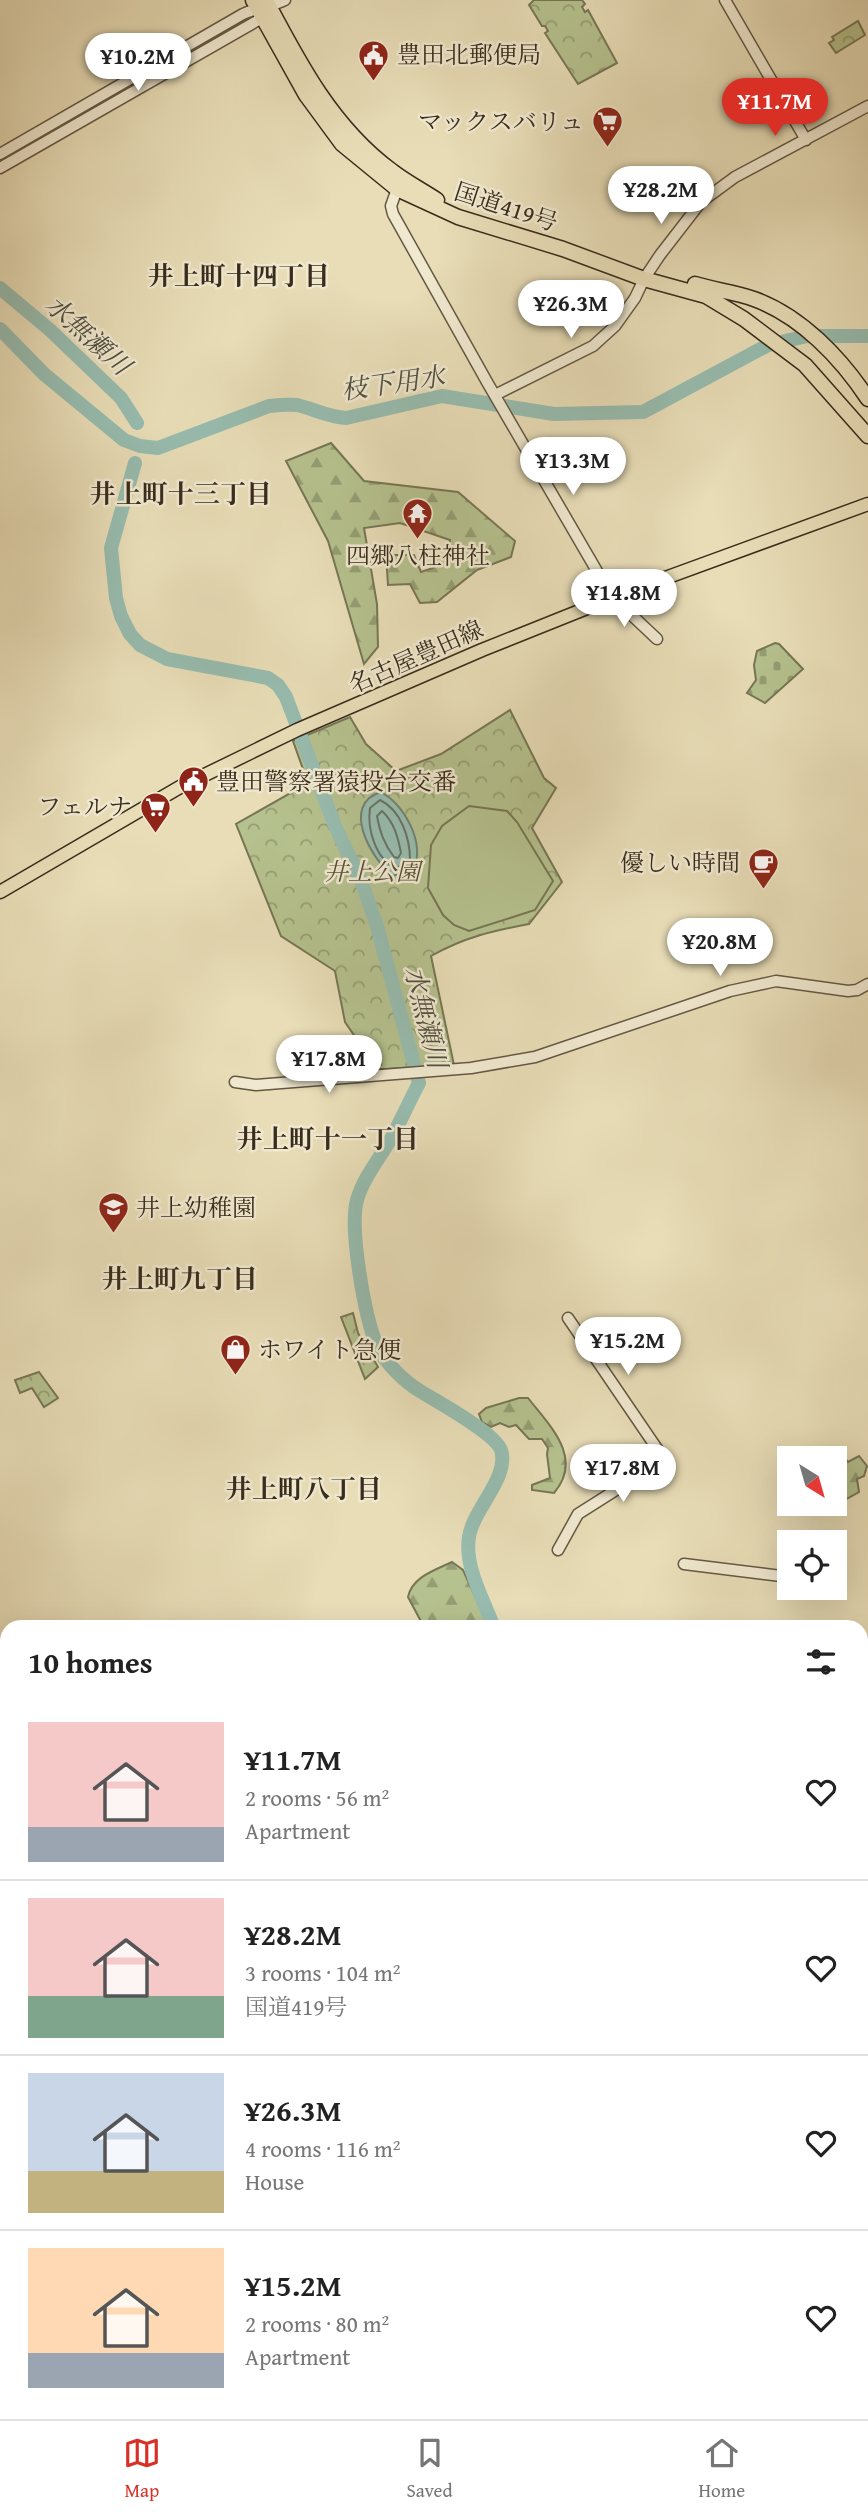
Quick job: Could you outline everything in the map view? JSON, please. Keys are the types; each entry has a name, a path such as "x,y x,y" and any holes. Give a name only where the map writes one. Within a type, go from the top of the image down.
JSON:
{"highway":[{"name":"国道419号","path":"262,7 306,95 342,144 397,189 458,217 647,275 706,296 794,356 824,383 868,436"},
{"name":"国道419号","path":"262,7 340,122 393,172 452,209 560,243 647,275 756,299 785,315 826,347 868,399"}],"main road":[{"name":"名古屋豊田線","path":"0,892 180,787 302,729 482,650 661,579 868,504"}],"street":[{"path":"0,154 262,7 285,0"},
{"path":"725,0 806,140"},
{"path":"0,168 262,7"},
{"path":"495,395 593,346 615,326 678,229 701,202 735,177 868,106"},
{"path":"397,189 391,206 393,214 495,395 605,585 657,639"},
{"path":"235,1082 256,1084 458,1069 535,1057 730,991 763,984 781,981 848,991 868,984"},
{"path":"558,1549 578,1514 657,1464 660,1453 568,1318"},
{"path":"684,1564 777,1576"}],"green space":[{"path":"534,0 582,0 585,4 582,7 585,12 588,10 617,63 578,84 545,33 548,31 545,26 542,26 529,5"},
{"path":"858,21 865,35 836,53 829,43 834,40 832,37"},
{"path":"331,443 364,481 458,492 515,541 511,557 477,570 437,602 420,603 410,584 388,585 386,555 414,555 421,572 433,568 436,558 446,557 450,562 450,540 400,523 364,528 377,604 378,647 364,664 328,541 286,461"},
{"path":"775,643 803,669 765,703 747,693 756,680 754,665 757,651"},
{"name":"井上公園","path":"510,710 544,778 556,788 532,828 562,882 529,924 479,936 431,956 454,1065 367,1070 358,1041 345,1022 335,971 281,936 236,824 308,783 293,741 350,717 366,744 396,771 441,754"},
{"path":"469,806 507,811 517,822 553,881 535,910 469,931 454,925 443,915 428,888 431,845 442,826"},
{"path":"353,1313 358,1333 378,1367 365,1379 341,1317"},
{"path":"39,1372 58,1398 44,1407 32,1388 20,1393 15,1380"},
{"path":"528,1398 546,1420 565,1455 566,1467 554,1493 532,1490 532,1485 550,1478 548,1448 542,1439 529,1439 516,1425 509,1427 500,1423 491,1427 482,1422 479,1414 486,1408"},
{"path":"859,1456 867,1466 864,1476 857,1479 859,1492 847,1499 847,1461"},
{"path":"452,1562 463,1570 486,1620 420,1620 408,1597 414,1584 425,1575"}],"water":[{"path":"381,792 404,815 417,847 414,869 393,876 384,868 369,845 361,819 362,808 369,798"}],"waterway":[{"name":"水無瀬川","path":"0,288 50,330 121,398 137,423"},
{"name":"枝下用水","path":"0,329 44,374 124,440 140,446 158,448 269,406 279,405 297,405 346,418 442,396 554,414 643,412 768,345 807,336 868,336"},
{"name":"水無瀬川","path":"135,463 111,548 116,598 130,634 140,645 167,659 268,678 278,685 286,697 335,826 362,883 377,926 419,1083 357,1200 355,1231 363,1295 377,1346 396,1372 408,1383 488,1435 501,1450 500,1471 472,1526 468,1548 472,1572 491,1620"}],"place":[{"name":"豊田北郵便局","path":"374,82"},
{"name":"マックスバリュ","path":"607,149"},
{"name":"四郷八柱神社","path":"418,541"},
{"name":"豊田警察署猿投台交番","path":"193,809"},
{"name":"フェルナ","path":"155,834"},
{"name":"優しい時間","path":"763,890"},
{"name":"井上幼稚園","path":"113,1235"},
{"name":"ホワイト急便","path":"235,1377"}],"district":[{"name":"井上町十四丁目","path":"239,276"},
{"name":"井上町十三丁目","path":"181,494"},
{"name":"井上町十一丁目","path":"328,1139"},
{"name":"井上町九丁目","path":"180,1279"},
{"name":"井上町八丁目","path":"304,1489"}]}
